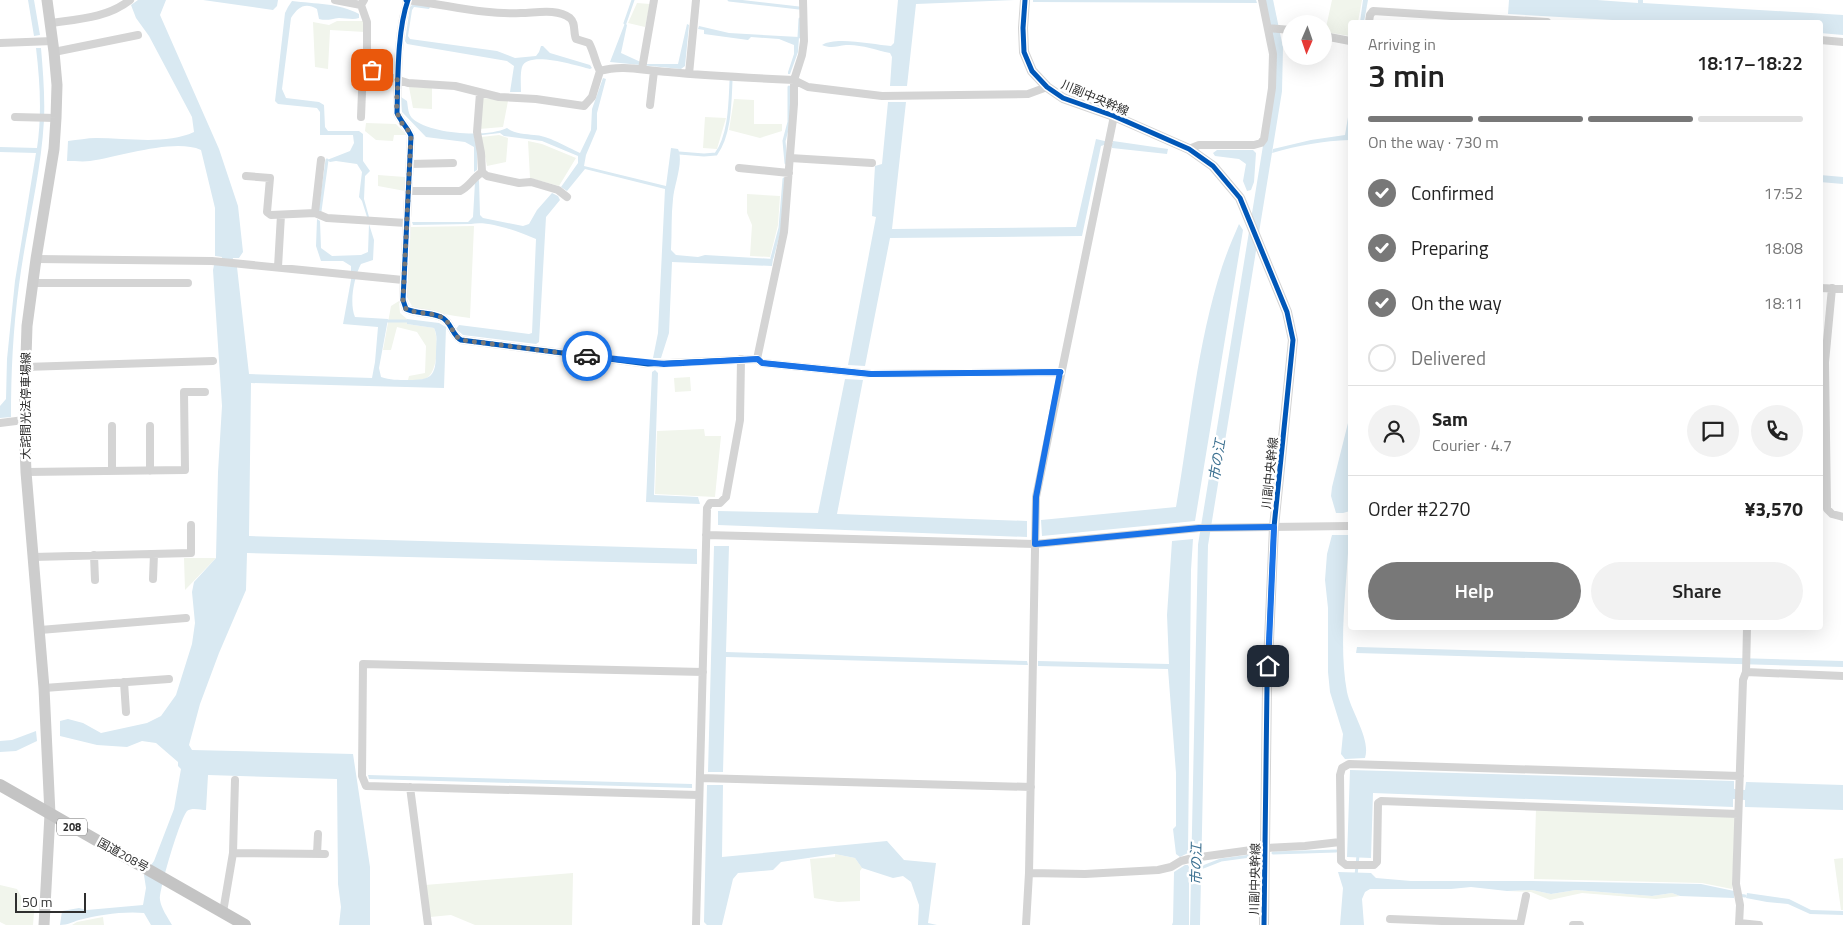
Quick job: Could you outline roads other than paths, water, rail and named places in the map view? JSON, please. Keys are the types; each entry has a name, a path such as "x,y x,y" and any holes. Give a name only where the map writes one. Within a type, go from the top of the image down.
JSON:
{"highway":[{"name":"国道208号","path":"0,786 146,867 245,925"}],"main road":[{"name":"大詫間光法停車場線","path":"44,925 50,814 44,688 32,557 24,420 25,367 32,283 53,156 52,118 57,85 47,0"}],"street":[{"path":"50,23 107,13 120,8 130,0"},
{"path":"335,0 363,3 367,22 367,62 364,66 361,116"},
{"path":"600,71 594,62 593,50 589,43 576,39 572,19 563,14 549,12 495,13 407,0 402,28 397,113 411,136 403,300 406,309 412,312 441,317 447,322 456,338 461,340 648,364 741,358 758,359 762,363 871,374 1060,372"},
{"path":"642,70 654,0"},
{"path":"689,74 696,0"},
{"path":"758,359 784,232 794,80 802,55 803,0"},
{"name":"川副中央幹線","path":"1025,0 1024,52 1032,71 1047,87 1063,98 1114,116 1189,149 1213,166 1240,198 1287,312 1293,340 1274,527 1267,686 1264,925"},
{"path":"1189,149 1199,144 1254,145 1261,143 1264,139 1272,88 1273,54 1262,0"},
{"path":"1369,20 1373,11 1515,20"},
{"path":"1268,28 1282,28"},
{"path":"0,43 53,46 138,34"},
{"path":"1332,37 1348,40"},
{"path":"1823,40 1843,42"},
{"path":"367,62 372,70 398,80 455,86 480,93 584,106 592,97 600,71"},
{"path":"600,71 611,67 623,67 654,72 794,80 808,87 882,96 1028,94 1047,87"},
{"path":"650,105 654,72"},
{"path":"480,93 477,135 481,153 482,172 487,176 519,183 531,182 558,190 567,197"},
{"path":"1026,925 1029,872 1036,497 1060,372 1114,116"},
{"path":"15,117 52,118"},
{"path":"790,158 872,163"},
{"path":"315,213 321,160"},
{"path":"410,164 453,163"},
{"path":"739,168 789,173"},
{"path":"408,191 460,191 467,188 472,179 482,172"},
{"path":"246,176 270,178 267,212 271,215 315,213 327,218 406,223"},
{"path":"278,267 280,215"},
{"path":"36,259 219,261 404,280"},
{"path":"32,283 188,283"},
{"path":"1823,288 1843,289"},
{"path":"1832,288 1825,362 1823,509 1843,517"},
{"path":"696,925 708,504 720,503 726,497 740,420 741,358"},
{"path":"25,367 213,361"},
{"path":"26,472 185,470 184,392 204,392"},
{"path":"0,423 24,420"},
{"path":"112,426 112,471"},
{"path":"150,426 150,471"},
{"path":"32,557 191,553 191,524"},
{"path":"706,535 1035,544 1199,528 1348,526"},
{"path":"153,579 154,554"},
{"path":"94,555 95,580"},
{"path":"40,630 186,618"},
{"path":"1747,630 1746,670 1743,680 1736,884 1739,895 1739,924 1759,925"},
{"path":"699,795 366,786 362,776 363,664 702,672"},
{"path":"1746,670 1843,676"},
{"path":"44,688 168,679"},
{"path":"124,682 126,712"},
{"path":"1738,814 1382,801 1378,803 1377,862 1374,865 1346,865 1341,861 1340,775 1342,768 1349,764 1740,776"},
{"path":"700,778 1030,787"},
{"path":"223,912 233,853 235,780"},
{"path":"410,787 428,925"},
{"path":"233,853 321,854 318,834"},
{"path":"1029,872 1085,874 1158,870 1171,867 1188,859 1266,848 1340,842"},
{"path":"1390,919 1520,925 1526,896"},
{"path":"1573,925 1580,925"}],"waterway":[{"path":"625,23 633,0"},
{"path":"729,0 799,8"},
{"name":"市の江","path":"1195,925 1203,545 1277,91 1278,48 1268,0"},
{"path":"799,37 800,19"},
{"path":"679,153 716,154 727,128 731,81"},
{"path":"786,163 784,141 789,122 789,87"},
{"path":"320,211 327,160"},
{"path":"772,258 780,228 784,179"},
{"path":"388,321 407,321"},
{"path":"1273,853 1336,851"},
{"path":"1203,867 1221,860 1258,855"},
{"path":"1356,876 1358,855"},
{"path":"1738,895 1745,896"}]}
